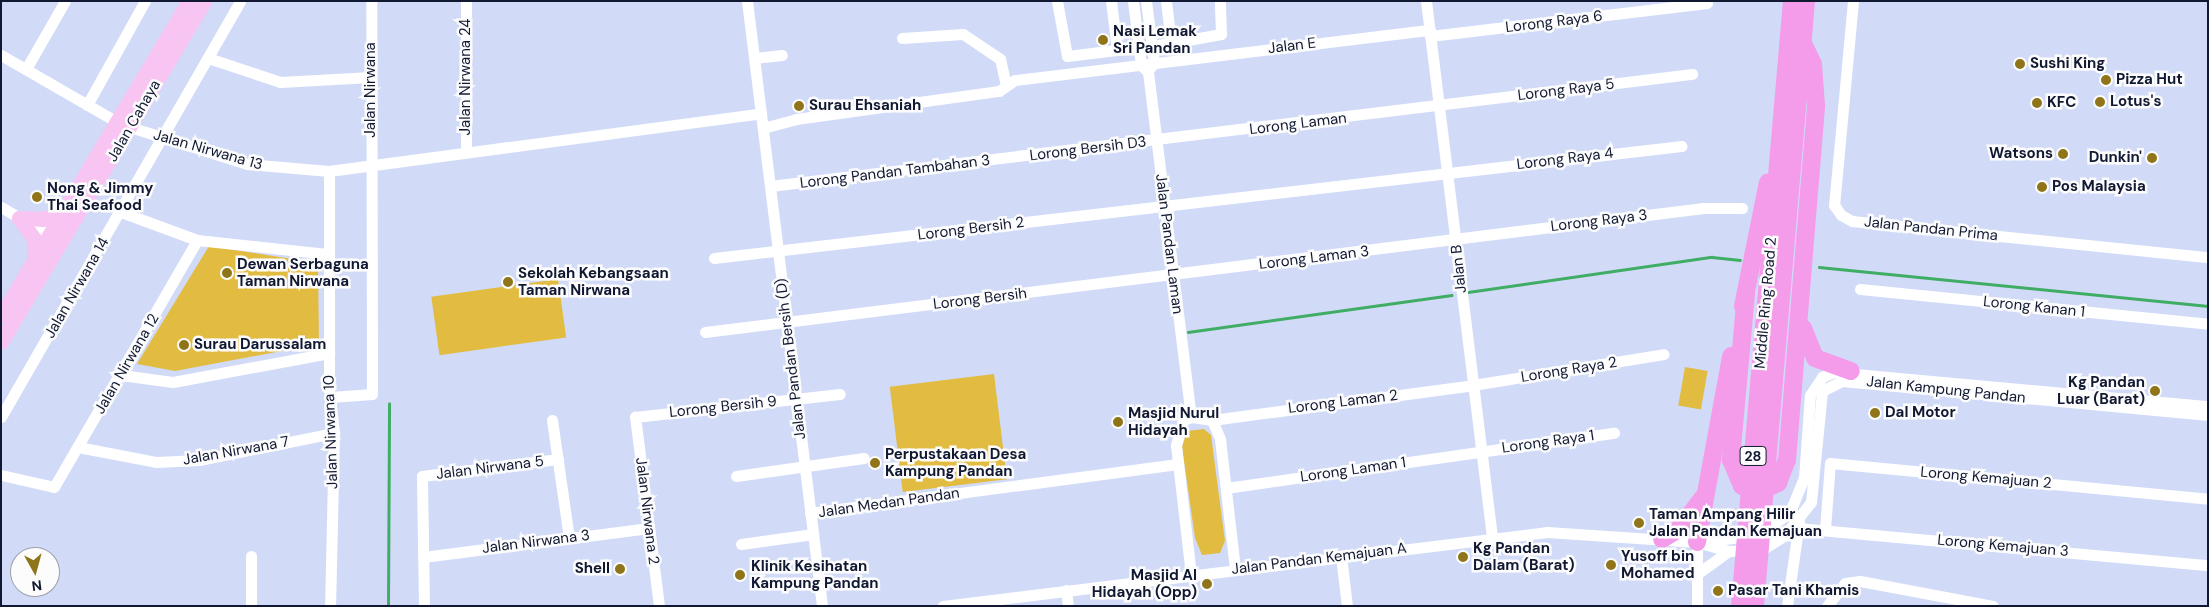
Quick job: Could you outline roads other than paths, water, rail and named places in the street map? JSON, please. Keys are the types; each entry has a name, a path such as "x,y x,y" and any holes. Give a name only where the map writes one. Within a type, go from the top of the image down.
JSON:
{"highway":[{"name":"Middle Ring Road 2","path":"1755,606 1773,306 1780,135 1792,1"},
{"name":"Middle Ring Road 2","path":"1740,606 1806,1"},
{"path":"1746,294 1731,460 1735,479 1752,490 1770,488 1784,473 1800,316 1816,82 1802,41"},
{"path":"1697,542 1705,493 1780,135"},
{"path":"1800,316 1815,358 1852,371"},
{"path":"1662,539 1680,528 1705,493"}],"main road":[{"name":"Jalan Cahaya","path":"1,342 51,263 71,216 124,125 189,1"},
{"name":"Jalan Cahaya","path":"124,125 204,1"},
{"path":"19,218 42,219 71,216"},
{"path":"1,316 34,260 51,236 71,216"},
{"path":"19,218 34,239 34,260"},
{"path":"51,236 51,263"}],"street":[{"path":"26,69 65,1"},
{"path":"87,105 145,1"},
{"name":"Jalan Nirwana 14","path":"1,417 162,138 210,59 240,1"},
{"name":"Jalan Nirwana","path":"330,397 372,394 371,1"},
{"name":"Jalan Nirwana 24","path":"466,1 466,152"},
{"name":"Jalan Pandan Bersih (D)","path":"747,1 822,606"},
{"path":"1057,1 1067,56 1139,47"},
{"path":"1111,1 1117,50"},
{"name":"Jalan Pandan Laman","path":"1133,1 1139,47 1147,66 1191,417"},
{"name":"Jalan Pandan Laman","path":"1146,1 1152,46 1147,66"},
{"path":"1166,1 1171,43"},
{"path":"1152,46 1221,34 1220,1"},
{"name":"Jalan B","path":"1426,1 1492,537"},
{"name":"Jalan Pandan Prima","path":"1853,1 1834,205 1841,215 1852,221 2208,257"},
{"name":"Lorong Raya 6","path":"1430,33 1707,3"},
{"name":"Jalan E","path":"1147,66 1430,33"},
{"path":"902,38 962,34 1000,59 1006,85"},
{"name":"Jalan Nirwana 13","path":"1,55 124,125 162,138 266,167 329,170 761,113"},
{"path":"754,58 782,55"},
{"path":"210,59 280,82 371,77"},
{"path":"763,128 796,119 998,91 1015,80 1147,66"},
{"name":"Lorong Raya 5","path":"1439,106 1692,74"},
{"name":"Lorong Laman","path":"1156,141 1439,106"},
{"name":"Lorong Bersih D3","path":"1020,157 1156,141"},
{"name":"Lorong Raya 4","path":"1447,173 1682,146"},
{"name":"Lorong Pandan Tambahan 3","path":"770,186 1020,157"},
{"name":"Jalan Nirwana 10","path":"329,170 329,353 330,397 334,433 329,543 330,606"},
{"path":"1165,207 1447,173"},
{"path":"1,207 51,236"},
{"name":"Lorong Bersih 2","path":"714,258 1165,207"},
{"name":"Lorong Raya 3","path":"1456,240 1703,208 1742,208"},
{"path":"121,212 197,240 329,254"},
{"name":"Jalan Nirwana 12","path":"1,475 54,487 121,375 197,240"},
{"name":"Lorong Laman 3","path":"1173,276 1456,240"},
{"name":"Lorong Bersih","path":"706,332 1173,276"},
{"name":"Lorong Kanan 1","path":"1860,289 2208,324"},
{"path":"121,375 173,382 329,353"},
{"name":"Lorong Raya 2","path":"1473,385 1664,354"},
{"name":"Jalan Kampung Pandan","path":"1852,371 2208,406"},
{"name":"Jalan Pandan Kemajuan A","path":"1697,542 1759,535 1790,512 1804,478 1812,387 1834,372 1852,371"},
{"name":"Jalan Kampung Pandan","path":"1798,524 1811,502 1815,485 1818,406 1822,390 1832,383 1850,380 2208,415"},
{"name":"Lorong Laman 2","path":"1212,420 1473,385"},
{"name":"Lorong Bersih 9","path":"635,417 840,394"},
{"name":"Jalan Nirwana 2","path":"635,417 659,606"},
{"path":"1190,574 1176,464 1179,429 1191,417 1212,420 1220,439 1235,569"},
{"path":"552,420 569,538"},
{"name":"Jalan Nirwana 7","path":"78,447 156,462 190,460 334,433"},
{"name":"Lorong Raya 1","path":"1481,452 1614,433"},
{"name":"Lorong Laman 1","path":"1226,488 1481,452"},
{"path":"736,476 864,458"},
{"name":"Jalan Nirwana 5","path":"423,557 422,476 558,459"},
{"name":"Lorong Kemajuan 2","path":"1824,529 1830,463 2208,499"},
{"name":"Jalan Medan Pandan","path":"810,513 1176,464"},
{"path":"1787,606 1798,524"},
{"name":"Jalan Pandan Kemajuan A","path":"943,606 1492,537 1547,532 1697,542 1729,551 1770,546 1798,524"},
{"name":"Lorong Kemajuan 3","path":"1798,524 1824,529 2208,565"},
{"name":"Jalan Nirwana 3","path":"423,557 649,528"},
{"path":"741,544 813,534"},
{"path":"1662,539 1689,552 1697,569"},
{"path":"1697,542 1697,606"},
{"path":"1697,569 1729,551"},
{"path":"251,556 251,606"},
{"path":"1341,556 1348,606"},
{"path":"423,557 424,606"},
{"path":"1827,606 1845,583 1860,581 1993,606"},
{"path":"1066,590 1068,606"}],"waterway":[{"path":"1468,292 1712,257 1740,260"},
{"path":"1819,267 2208,306"},
{"path":"1188,332 1451,295"},
{"path":"388,606 389,404"}],"place":[{"name":"Nasi Lemak Sri Pandan","path":"1103,40"},
{"name":"Sushi King","path":"2020,64"},
{"name":"Pizza Hut","path":"2106,80"},
{"name":"Lotus's","path":"2100,102"},
{"name":"KFC","path":"2037,103"},
{"name":"Surau Ehsaniah","path":"799,106"},
{"name":"Watsons","path":"2063,154"},
{"name":"Dunkin'","path":"2152,158"},
{"name":"Pos Malaysia","path":"2042,187"},
{"name":"Nong & Jimmy Thai Seafood","path":"37,197"},
{"name":"Dewan Serbaguna Taman Nirwana","path":"227,273"},
{"name":"Sekolah Kebangsaan Taman Nirwana","path":"508,282"},
{"name":"Surau Darussalam","path":"184,345"},
{"name":"Kg Pandan Luar (Barat)","path":"2155,391"},
{"name":"Dal Motor","path":"1875,413"},
{"name":"Masjid Nurul Hidayah","path":"1118,422"},
{"name":"Perpustakaan Desa Kampung Pandan","path":"875,463"},
{"name":"Taman Ampang Hilir Jalan Pandan Kemajuan","path":"1639,523"},
{"name":"Kg Pandan Dalam (Barat)","path":"1463,557"},
{"name":"Yusoff bin Mohamed","path":"1611,565"},
{"name":"Shell","path":"620,569"},
{"name":"Klinik Kesihatan Kampung Pandan","path":"740,575"},
{"name":"Masjid Al Hidayah (Opp)","path":"1207,584"},
{"name":"Pasar Tani Khamis","path":"1718,591"}]}
